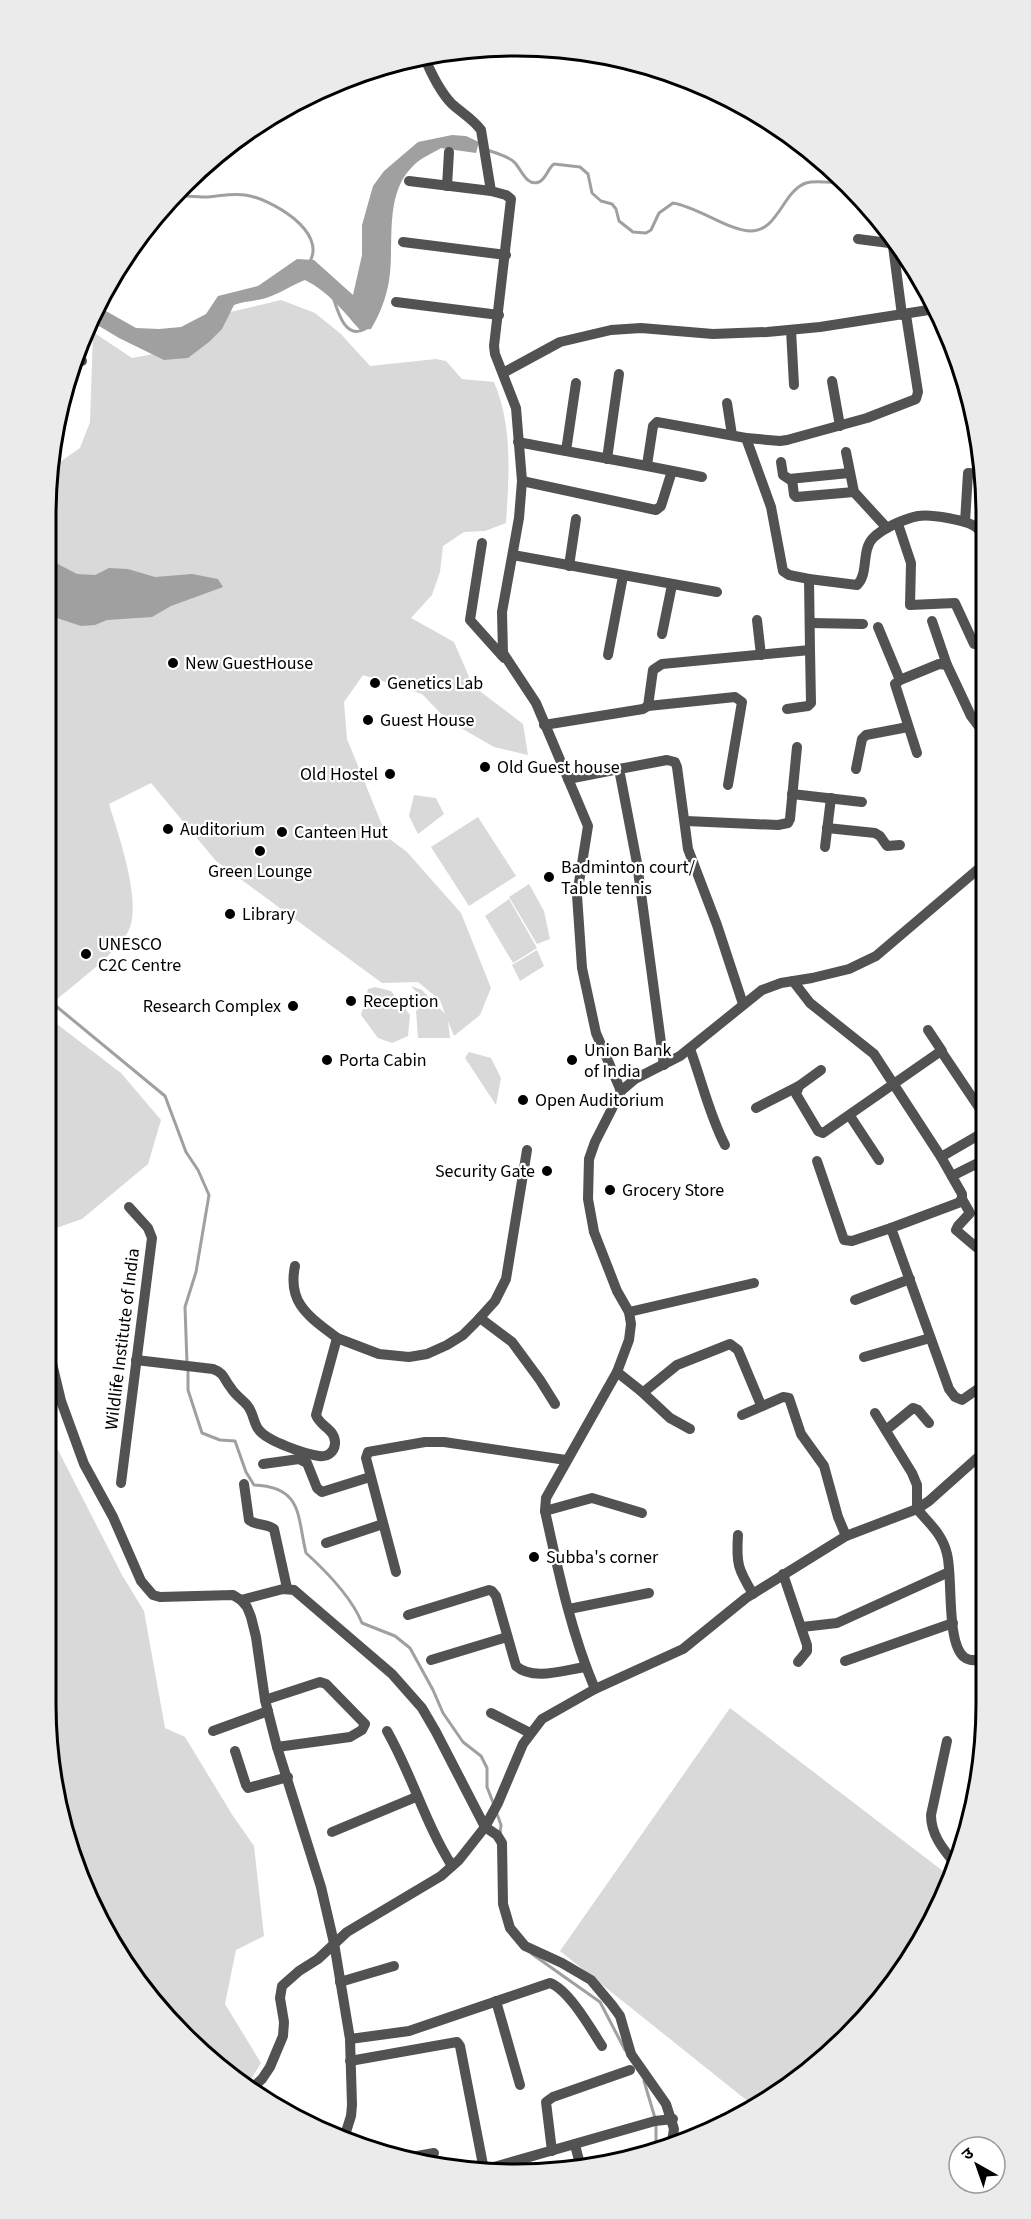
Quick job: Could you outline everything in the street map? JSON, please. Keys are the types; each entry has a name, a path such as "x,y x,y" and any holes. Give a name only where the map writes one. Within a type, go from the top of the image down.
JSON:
{"street":[{"path":"428,64 443,94 481,130 491,191"},
{"path":"447,186 449,152"},
{"path":"409,181 491,191 506,195 511,200 494,346 516,408 522,482 513,555 502,612 502,644 507,661"},
{"path":"858,238 885,242"},
{"path":"403,242 506,255"},
{"path":"647,465 653,426 657,422 746,438 780,441 840,426 912,402 918,396 894,255"},
{"path":"396,302 499,315"},
{"path":"503,373 560,342 611,330 641,328 713,334 791,330 927,311"},
{"path":"791,330 794,385"},
{"path":"607,459 620,374"},
{"path":"832,381 840,426"},
{"path":"566,451 576,383"},
{"path":"727,403 732,435"},
{"path":"746,438 771,507 783,571 789,575 857,585 861,579 870,542 887,528 924,515 965,522 976,527"},
{"path":"518,442 702,477"},
{"path":"846,452 854,492 887,528"},
{"path":"782,462 784,477 792,479 849,473"},
{"path":"522,482 656,510 661,506 672,471"},
{"path":"965,522 968,473 974,473"},
{"path":"792,479 796,497 854,492"},
{"path":"569,566 576,519"},
{"path":"898,524 911,563 910,605 954,603 974,644 976,643"},
{"path":"482,543 470,620 507,661 531,695 588,826 577,895 579,945 585,987 596,1033 621,1091"},
{"path":"513,555 717,592"},
{"path":"608,655 623,576"},
{"path":"787,709 808,706 811,703 809,579"},
{"path":"662,634 672,585"},
{"path":"757,620 761,655"},
{"path":"932,621 947,665 976,723"},
{"path":"811,623 863,624"},
{"path":"878,627 900,680"},
{"path":"648,706 653,670 657,666 810,650"},
{"path":"916,753 895,684 939,664 947,665"},
{"path":"544,725 643,709 648,706 735,697 742,702 728,785"},
{"path":"856,769 862,739 866,735 908,727"},
{"path":"686,821 783,825 790,819 796,747"},
{"path":"567,779 667,760 675,762 691,858 717,925 743,1004"},
{"path":"620,769 636,863 664,1065"},
{"path":"792,794 862,802"},
{"path":"825,847 831,798"},
{"path":"827,828 875,833 887,846 900,845"},
{"path":"595,1689 585,1667 545,1511 546,1498 617,1372 629,1340 631,1324 629,1312 617,1291 594,1232 588,1199 589,1159 595,1142 621,1091 631,1082 690,1048 743,1004 772,985 849,969 876,956 976,871"},
{"path":"793,981 810,1003 874,1054 941,1157 962,1194 962,1199 970,1213 956,1230 976,1247"},
{"path":"928,1030 976,1102"},
{"path":"690,1048 713,1120 725,1145"},
{"path":"799,1086 796,1094 820,1132 823,1133 942,1051"},
{"path":"756,1108 799,1086 822,1070"},
{"path":"850,1116 879,1160"},
{"path":"941,1157 976,1137"},
{"path":"295,1266 292,1288 300,1307 337,1338 379,1354 409,1357 427,1354 447,1345 480,1318 495,1301 506,1279 527,1150"},
{"path":"817,1161 843,1240 852,1241 891,1228 952,1206 962,1199"},
{"path":"952,1176 976,1164"},
{"name":"Wildlife Institute of India","path":"121,1483 152,1238 148,1228 129,1207"},
{"path":"891,1228 945,1379 956,1397 962,1400 976,1390"},
{"path":"855,1300 909,1279"},
{"path":"629,1312 754,1283"},
{"path":"480,1318 512,1342 555,1404"},
{"path":"136,1360 213,1369 221,1372 229,1386 252,1412 259,1431 275,1442 311,1455 324,1456 331,1454 335,1447 331,1430 321,1424 316,1415 337,1338"},
{"path":"864,1357 930,1338"},
{"path":"641,1391 648,1390 677,1365 730,1344 738,1350 762,1406"},
{"path":"617,1372 670,1418 690,1429"},
{"path":"56,1380 61,1401 84,1464 113,1517 147,1590 160,1597 233,1595 247,1607 256,1637 266,1706 321,1887 334,1943 350,2039 351,2116 346,2131"},
{"path":"742,1415 783,1397 789,1398 801,1434 827,1473 835,1507 846,1536"},
{"path":"886,1430 913,1408 918,1410 929,1423"},
{"path":"875,1413 907,1464 917,1485 917,1509 941,1538 948,1556 953,1623 958,1651 969,1660 976,1660"},
{"path":"396,1572 370,1477 366,1458 368,1452 425,1442 444,1442 566,1460"},
{"path":"257,2084 270,2067 283,2036 284,2022 280,1998 282,1986 299,1971 318,1959 347,1932 441,1876 452,1866 485,1827 498,1803 523,1744 542,1719 595,1689 683,1649 753,1594 846,1536 917,1509 938,1494 976,1459"},
{"path":"263,1464 304,1460 317,1488 322,1492 370,1477"},
{"path":"244,1484 249,1520 253,1524 267,1525 274,1529 287,1588"},
{"path":"545,1511 587,1498 600,1499 642,1513"},
{"path":"326,1543 383,1524"},
{"path":"738,1535 736,1559 753,1594"},
{"path":"802,1627 837,1623 950,1572"},
{"path":"783,1574 807,1648 798,1662"},
{"path":"241,1600 287,1588 297,1593 392,1674 410,1693 436,1732 485,1827 497,1835 502,1843 502,1904 510,1928 525,1946 591,1980 620,2016 632,2054 666,2104 673,2119 673,2135"},
{"path":"408,1615 489,1590 496,1596 516,1666 521,1671 538,1674 585,1667"},
{"path":"569,1609 649,1593"},
{"path":"845,1661 953,1623"},
{"path":"431,1660 507,1637"},
{"path":"213,1731 314,1683 323,1682 365,1725 362,1730 350,1737 277,1747"},
{"path":"491,1713 530,1733"},
{"path":"387,1731 399,1752 416,1797 441,1849 452,1866"},
{"path":"947,1741 931,1815 931,1826 939,1843 949,1856"},
{"path":"235,1751 248,1788 288,1777"},
{"path":"332,1832 416,1797"},
{"path":"340,1982 394,1966"},
{"path":"350,2039 409,2031 536,1987 553,1984 578,2009 602,2046"},
{"path":"496,2001 520,2085"},
{"path":"350,2061 458,2042 481,2163"},
{"path":"552,2151 546,2102 553,2097 630,2070"},
{"path":"505,2164 655,2121 673,2119"},
{"path":"575,2145 579,2160"},
{"path":"425,2155 434,2153"}],"shaded area":[{"path":"452,135 466,136 479,142 476,153 441,148 417,162 404,177 394,204 388,287 380,312 371,329 360,330 328,296 305,280 266,298 234,305 222,329 188,358 164,360 97,325 104,310 136,328 181,327 206,314 218,296 258,286 297,259 314,260 353,295 362,255 362,225 373,186 384,171 418,142"},
{"path":"281,300 315,313 341,334 370,366 436,359 446,361 462,379 494,382 500,399 507,434 509,469 506,523 485,531 464,532 443,546 440,572 432,595 411,618 454,642 473,686 523,724 528,755 494,747 447,720 422,694 363,675 344,702 347,739 387,837 407,852 461,913 491,988 480,1015 454,1036 448,1021 450,1038 418,1038 416,1011 425,1002 411,986 422,990 445,1014 440,1000 418,982 382,983 216,861 151,783 109,804 131,885 133,902 129,930 107,957 56,1000 56,485 58,463 80,448 90,422 94,333 132,358 159,353 226,313"},
{"path":"56,563 77,574 95,575 109,568 128,569 155,577 192,574 218,579 223,587 171,606 152,617 107,620 95,625 81,626 56,618"},
{"path":"414,795 436,798 444,814 418,834 409,816"},
{"path":"478,817 516,876 469,906 431,847"},
{"path":"529,884 544,911 550,939 537,944 509,897"},
{"path":"509,899 537,948 513,963 485,916"},
{"path":"537,950 544,966 520,981 512,965"},
{"path":"375,987 391,991 410,1015 408,1036 392,1043 378,1038 361,1015 368,989"},
{"path":"56,1023 121,1073 161,1120 148,1164 82,1219 56,1228"},
{"path":"469,1052 491,1058 501,1078 496,1105 465,1058"},
{"path":"56,1442 58,1450 122,1575 144,1611 165,1728 185,1737 254,1846 264,1936 236,1950 225,2004 261,2063 251,2079 212,2049 170,2007 133,1959 117,1933 103,1907 80,1851 64,1793 56,1734"},
{"path":"730,1708 943,1871 914,1934 880,1984 861,2007 819,2049 796,2068 748,2101 560,1951"}],"waterway":[{"path":"487,150 511,160 527,179 534,183 541,181 554,164 580,167 588,174 592,193 601,201 612,204 619,221 633,232 646,233 651,230 659,213 673,203 742,230 760,229 768,225 798,187 810,182 833,183"},
{"path":"184,196 240,194 256,198 282,210 294,218 311,240 313,251 309,263"},
{"path":"333,297 340,317 347,328 352,331 365,329"},
{"path":"56,1006 165,1096 186,1152 198,1170 209,1195 196,1272 185,1307 187,1363"},
{"path":"188,1370 188,1390 202,1433 220,1440 235,1441 246,1472 254,1485 282,1491 290,1498 299,1516 306,1553 345,1594 362,1623 395,1636 410,1648 443,1713 463,1742 481,1756 487,1768 487,1787 494,1805"},
{"path":"497,1814 501,1825 500,1834"},
{"path":"532,1954 600,2002 625,2050"},
{"path":"644,2081 655,2118"},
{"path":"656,2125 656,2141"}],"place":[{"name":"New GuestHouse","path":"173,663"},
{"name":"Genetics Lab","path":"375,683"},
{"name":"Guest House","path":"368,720"},
{"name":"Old Guest house","path":"485,767"},
{"name":"Old Hostel","path":"390,774"},
{"name":"Auditorium","path":"168,829"},
{"name":"Canteen Hut","path":"282,832"},
{"name":"Green Lounge","path":"260,851"},
{"name":"Badminton court/ Table tennis","path":"549,877"},
{"name":"Library","path":"230,914"},
{"name":"UNESCO C2C Centre","path":"86,954"},
{"name":"Reception","path":"351,1001"},
{"name":"Research Complex","path":"293,1006"},
{"name":"Porta Cabin","path":"327,1060"},
{"name":"Union Bank of India","path":"572,1060"},
{"name":"Open Auditorium","path":"523,1100"},
{"name":"Security Gate","path":"547,1171"},
{"name":"Grocery Store","path":"610,1190"},
{"name":"Subba's corner","path":"534,1557"}]}
